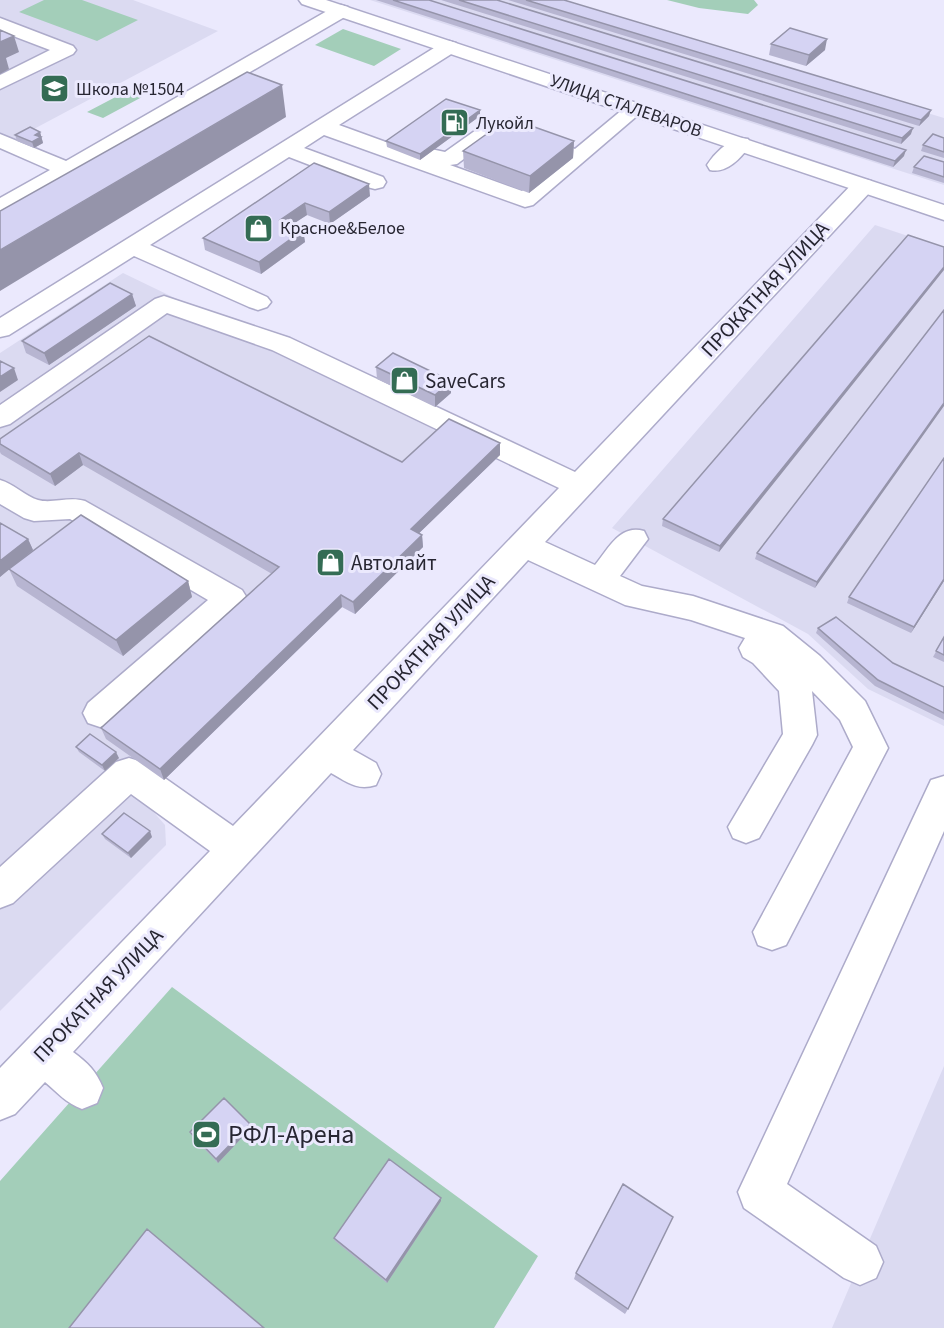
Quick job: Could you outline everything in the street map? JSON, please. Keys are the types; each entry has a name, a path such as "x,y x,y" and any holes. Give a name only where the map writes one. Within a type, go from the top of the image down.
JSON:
{"street":[{"name":"УЛИЦА СТАЛЕВАРОВ","path":"308,0 944,213"},
{"path":"0,208 341,11"},
{"path":"0,24 66,50 0,83"},
{"path":"0,328 449,47"},
{"path":"322,127 381,143 525,200 635,109"},
{"path":"426,155 449,159 493,127 578,157"},
{"path":"0,140 67,169"},
{"path":"718,165 740,144"},
{"path":"287,148 375,182"},
{"name":"ПРОКАТНАЯ УЛИЦА","path":"0,1099 863,186"},
{"path":"132,246 258,302"},
{"path":"0,418 164,304 281,344 579,486"},
{"path":"0,490 34,511 75,508 231,598 100,712"},
{"path":"600,580 633,539"},
{"path":"523,545 636,597 778,628 808,665 853,711 872,748 772,933"},
{"path":"693,608 765,654 795,686 800,735 746,827"},
{"path":"327,752 363,774"},
{"path":"0,891 129,773 236,849"},
{"path":"860,1262 760,1192 939,814"},
{"path":"42,1053 75,1079 82,1088"}],"shaded area":[{"name":"Школа №1504","path":"0,0 133,0 218,31 0,147"},
{"path":"370,0 552,0 944,118 944,185"},
{"path":"875,225 944,248 944,726 868,689 808,634 612,528"},
{"path":"123,273 500,455 412,540 423,547 355,614 342,607 143,800 165,825 166,845 0,1011 0,353"},
{"path":"944,1066 944,1328 832,1328 869,1241"}],"green space":[{"path":"44,0 82,0 138,20 97,41 19,12"},
{"path":"667,0 754,0 758,5 748,14 699,8"},
{"path":"343,29 401,49 374,66 315,45"},
{"path":"127,91 142,97 103,118 87,112"},
{"name":"РФЛ-Арена","path":"172,987 538,1256 494,1328 0,1328 0,1181"}],"building":[{"path":"393,0 429,0 906,150 895,161"},
{"path":"459,0 497,0 913,128 902,138"},
{"path":"526,0 564,0 931,110 921,120"},
{"path":"790,28 827,39 809,55 771,44"},
{"path":"0,30 14,36 0,42"},
{"path":"247,72 282,85 0,250 0,211"},
{"path":"446,99 480,110 420,154 386,141"},
{"path":"509,118 574,141 530,176 463,151"},
{"path":"30,127 40,132 35,135 41,137 32,142 15,135"},
{"path":"933,134 944,138 944,152 923,145"},
{"path":"924,156 944,162 944,177 914,167"},
{"path":"314,163 369,184 329,212 305,203 280,220 303,230 259,262 203,238"},
{"path":"908,235 944,247 944,267 720,546 663,519"},
{"path":"110,283 132,294 44,353 22,341"},
{"path":"944,310 944,403 817,582 757,553"},
{"name":"Автолайт","path":"149,336 402,462 449,419 500,443 411,529 422,535 353,602 341,595 160,769 101,728 279,567 79,453 50,474 0,444 0,439"},
{"path":"393,353 451,381 435,395 376,367"},
{"path":"0,361 14,368 0,377"},
{"path":"944,458 944,579 914,627 849,597"},
{"path":"81,515 188,581 116,640 9,569"},
{"path":"0,523 28,539 0,561"},
{"path":"836,617 893,663 944,687 944,713 878,680 818,628"},
{"path":"944,637 944,655 936,651"},
{"path":"90,734 116,752 102,765 76,747"},
{"path":"124,813 150,831 128,853 102,834"},
{"path":"224,1098 250,1124 216,1159 190,1132"},
{"path":"389,1159 441,1198 386,1280 334,1238"},
{"path":"623,1184 673,1217 628,1309 576,1273"},
{"path":"147,1229 264,1328 69,1328"}],"place":[{"name":"Школа №1504","path":"55,89"},
{"name":"Лукойл","path":"455,123"},
{"name":"Красное&Белое","path":"259,228"},
{"name":"SaveCars","path":"404,381"},
{"name":"Автолайт","path":"330,563"},
{"name":"РФЛ-Арена","path":"207,1134"}]}
